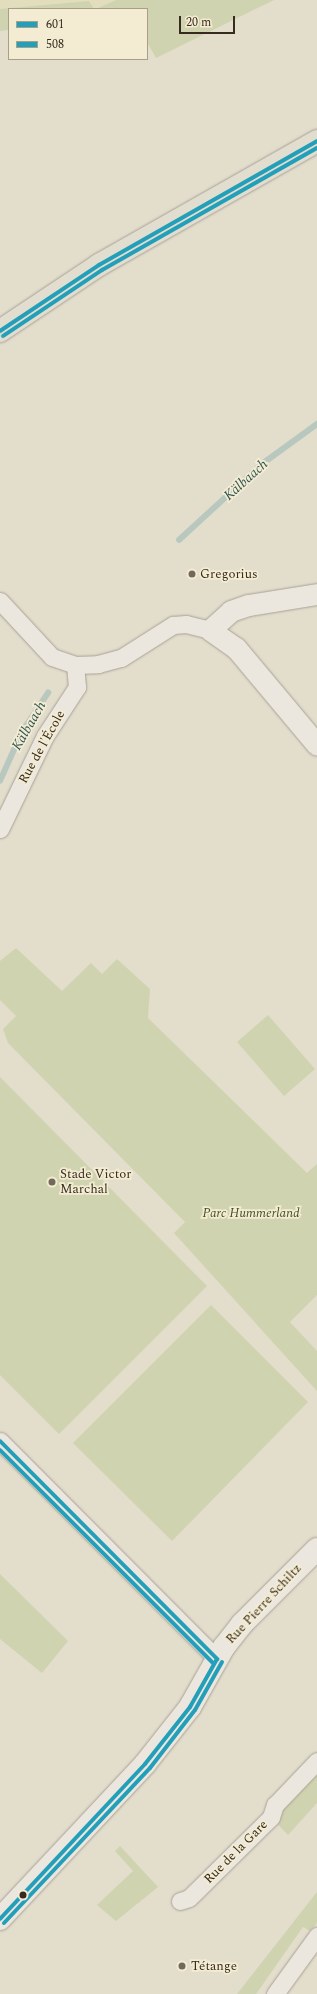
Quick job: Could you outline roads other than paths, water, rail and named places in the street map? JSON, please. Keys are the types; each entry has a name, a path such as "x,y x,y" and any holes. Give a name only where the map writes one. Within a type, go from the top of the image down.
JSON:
{"main road":[{"path":"0,332 99,265 317,141"},
{"name":"Rue Pierre Schiltz","path":"0,1919 145,1764 190,1708 217,1659 242,1624 317,1549"}],"street":[{"path":"210,630 231,611 248,605 317,594"},
{"path":"0,601 52,656 75,665 98,664 120,658 173,625 186,624 210,630 236,648 317,745"},
{"name":"Rue de l'École","path":"0,829 45,736 77,687 75,665"},
{"path":"0,1441 217,1659"},
{"name":"Rue de la Gare","path":"180,1901 189,1898 271,1817 275,1805 317,1761"},
{"path":"275,1994 317,1936"}],"waterway":[{"name":"Kälbaach","path":"179,540 262,464 317,424"},
{"name":"Kälbaach","path":"0,781 22,732 48,693"}],"place":[{"name":"Gregorius","path":"192,574"},
{"name":"Stade Victor Marchal","path":"52,1182"},
{"name":"Tétange","path":"182,1966"}],"park label":[{"name":"Parc Hummerland","path":"251,1213"}]}
